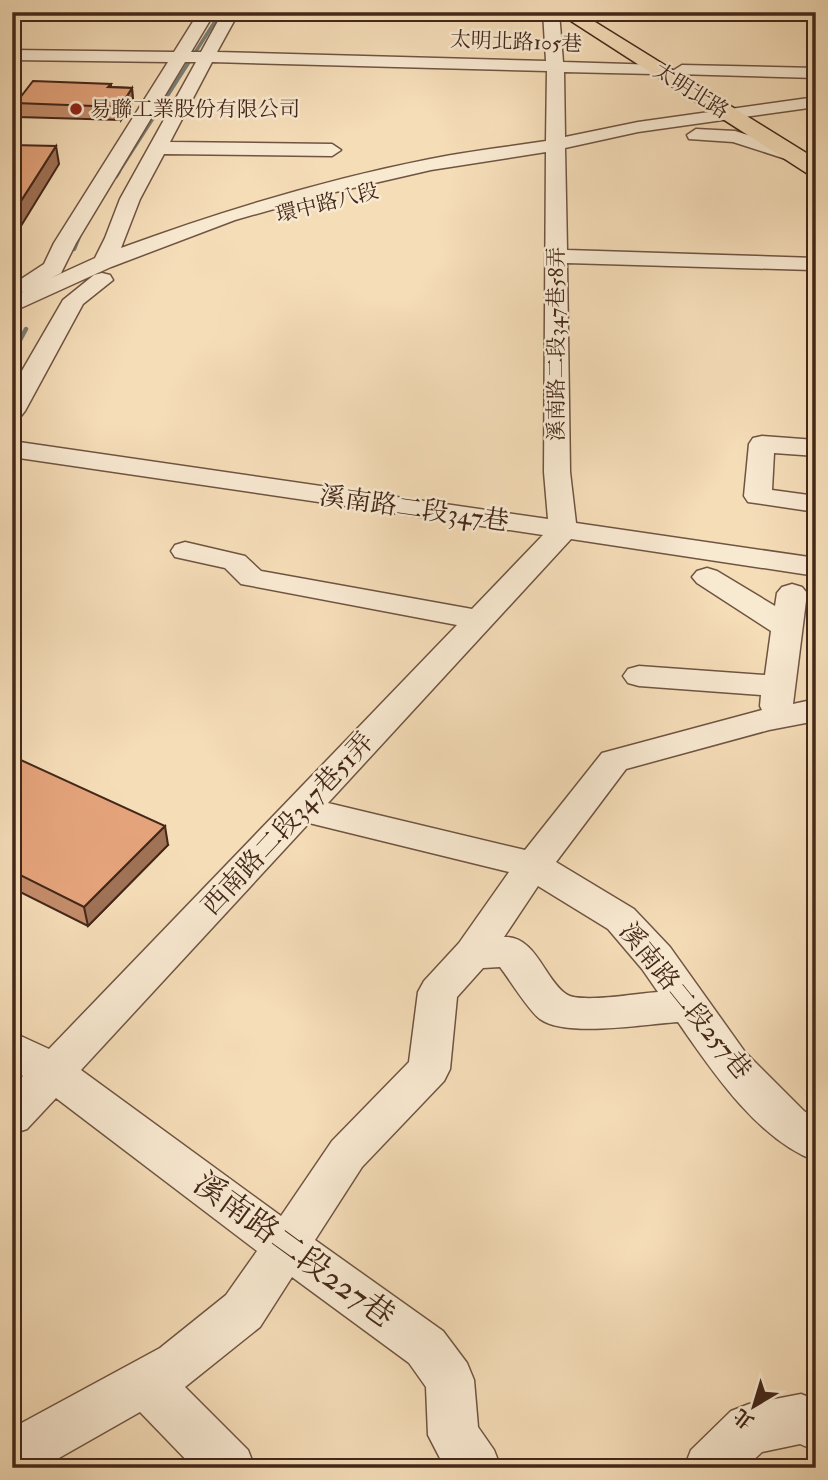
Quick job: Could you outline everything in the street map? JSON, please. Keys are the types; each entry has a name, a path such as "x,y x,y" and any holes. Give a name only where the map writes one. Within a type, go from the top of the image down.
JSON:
{"main road":[{"name":"太明北路","path":"566,12 655,70 741,114"},
{"name":"太明北路","path":"592,12 682,70 741,114 810,159"}],"street":[{"path":"12,291 53,268 65,243 207,12"},
{"path":"12,411 74,300 102,271 130,200 231,12"},
{"name":"溪南路二段347巷58弄","path":"551,12 555,65 557,472 563,531"},
{"name":"太明北路105巷","path":"12,55 555,65 655,70"},
{"name":"環中路八段","path":"12,305 102,271 270,218 555,151 687,110 691,101 655,70"},
{"path":"682,70 816,72"},
{"name":"環中路八段","path":"638,127 816,102"},
{"name":"環中路八段","path":"555,151 724,125 741,114"},
{"name":"環中路八段","path":"659,136 735,137 810,159"},
{"path":"158,148 332,150"},
{"path":"556,256 812,264"},
{"name":"環中路八段","path":"12,327 102,271"},
{"path":"816,448 762,444 758,496 816,504"},
{"name":"溪南路二段347巷","path":"12,449 816,567"},
{"name":"西南路二段347巷51弄","path":"12,1116 563,531"},
{"path":"185,551 235,562 251,578 479,620"},
{"path":"707,577 788,627"},
{"path":"774,719 792,593"},
{"path":"639,676 779,686"},
{"path":"13,1468 34,1444 177,1365 243,1311 347,1154 429,1069 438,992 473,954 533,865 614,761 816,710"},
{"name":"溪南路二段257巷","path":"301,810 533,865 621,919 656,958 730,1064 789,1124 816,1142"},
{"path":"473,954 510,952 554,1007 580,1014 688,1005"},
{"name":"溪南路二段227巷","path":"12,1049 53,1072 426,1347 450,1380 453,1435 475,1468"},
{"path":"145,1382 230,1468"},
{"path":"709,1468 749,1429 801,1419 816,1426"}],"building":[{"path":"33,81 111,84 108,87 132,88 120,107 16,103"},
{"path":"12,145 56,146 12,215"},
{"path":"12,756 165,826 84,907 12,871"}],"waterway":[{"path":"118,173 221,12"},
{"path":"116,176 119,171"},
{"path":"74,249 80,234"},
{"path":"12,355 26,329"}],"place":[{"name":"易聯工業股份有限公司","path":"76,109"}]}
